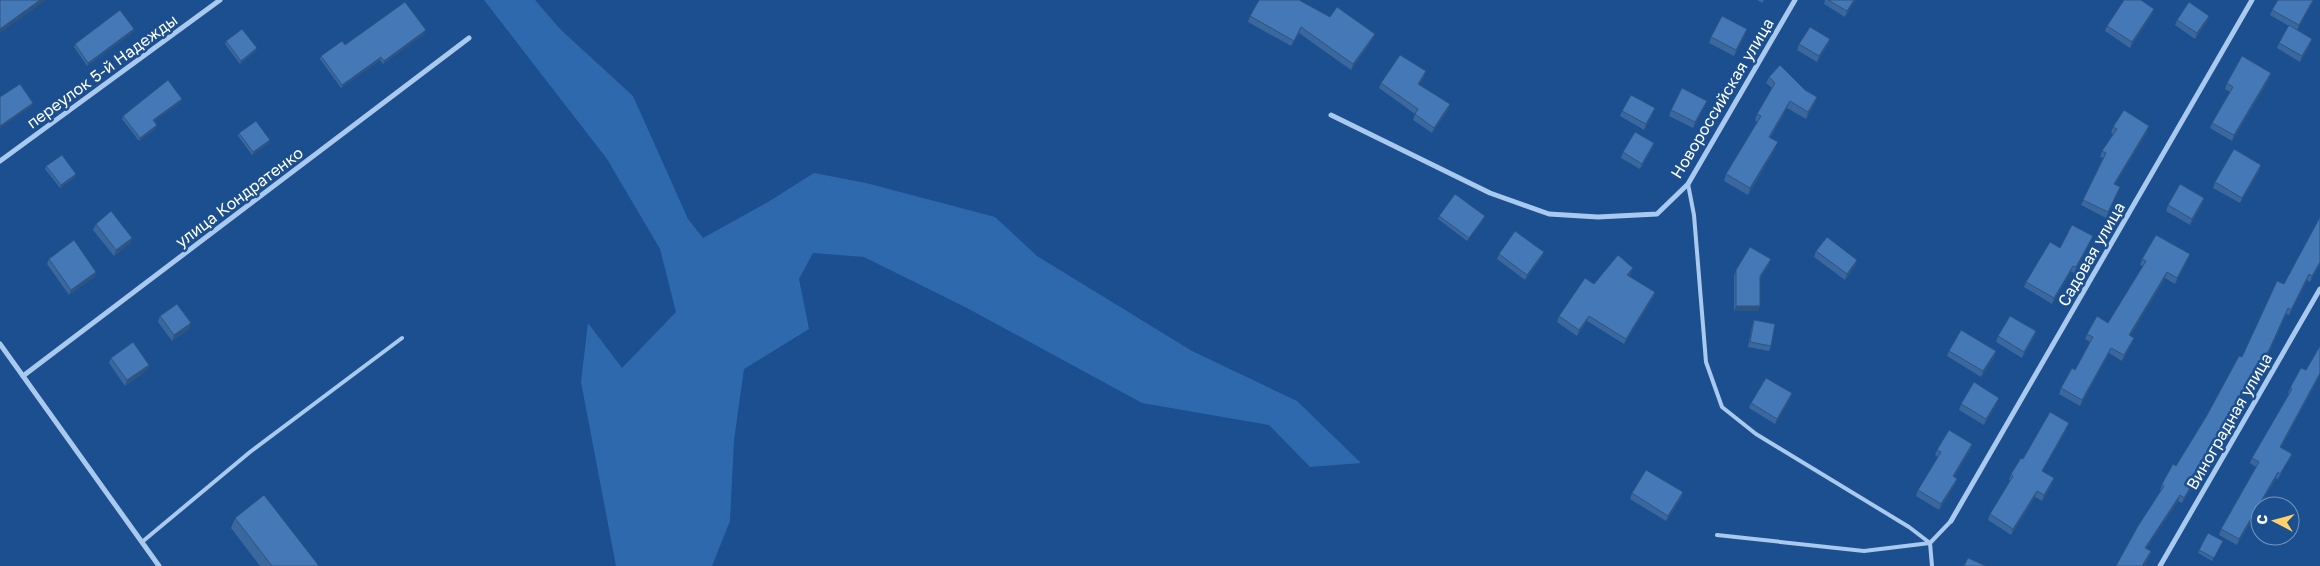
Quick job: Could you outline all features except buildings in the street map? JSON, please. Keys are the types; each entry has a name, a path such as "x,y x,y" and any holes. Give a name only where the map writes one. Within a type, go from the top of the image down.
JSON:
{"street":[{"name":"переулок 5-й Надежды","path":"0,161 220,0"},
{"name":"Новороссийская улица","path":"1330,115 1490,193 1549,214 1598,216 1657,214 1688,184 1795,0"},
{"name":"Садовая улица","path":"1951,521 2252,0"},
{"name":"улица Кондратенко","path":"23,376 469,38"},
{"name":"Виноградная улица","path":"2160,566 2320,289"},
{"path":"0,344 159,566"}],"lane":[{"path":"1688,184 1694,215 1706,362 1722,407 1756,434 1909,527 1930,543 1932,566"},
{"path":"142,542 250,452 402,338"},
{"path":"1717,535 1864,551 1930,543 1951,521"}],"shaded area":[{"path":"484,0 535,0 560,29 633,96 688,219 703,238 768,202 814,173 866,183 995,217 1037,256 1192,351 1297,401 1361,463 1310,467 1269,425 1142,403 967,308 864,257 813,253 799,279 809,329 744,369 734,440 730,521 712,566 616,566 581,382 588,323 622,368 676,312 660,249 607,159"}]}
